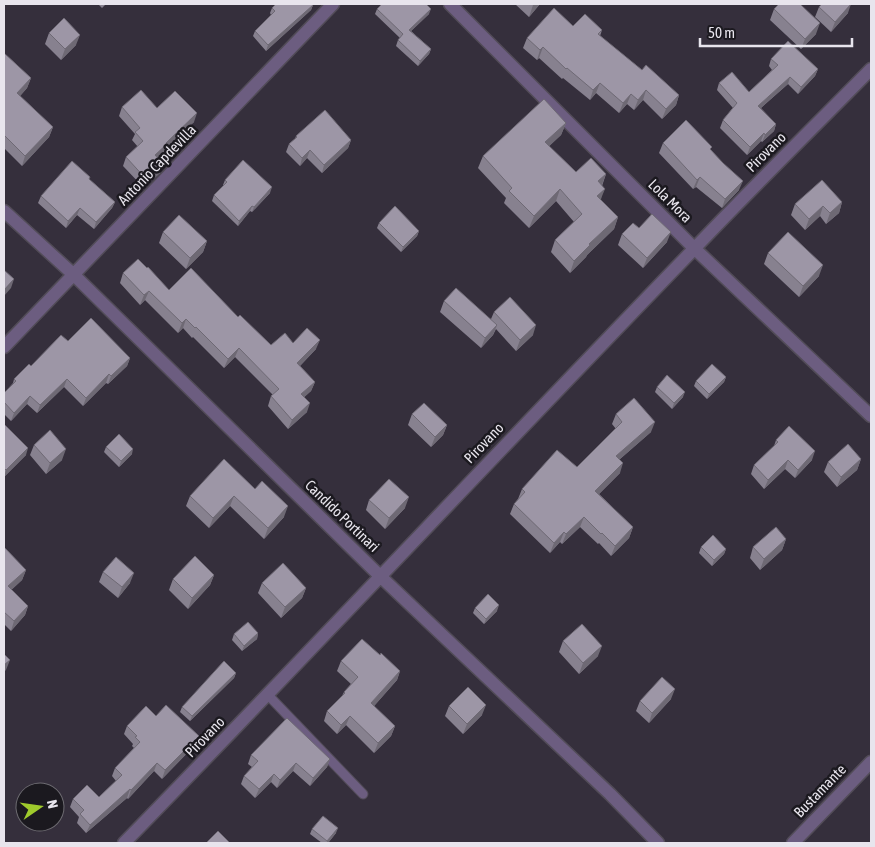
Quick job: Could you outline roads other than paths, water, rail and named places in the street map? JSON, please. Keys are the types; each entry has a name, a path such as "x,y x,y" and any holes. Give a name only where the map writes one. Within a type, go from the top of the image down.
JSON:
{"street":[{"name":"Antonio Capdevilla","path":"4,347 333,4"},
{"name":"Lola Mora","path":"450,4 694,248 871,416"},
{"name":"Pirovano","path":"124,843 268,695 694,248 871,69"},
{"name":"Candido Portinari","path":"4,211 74,275 380,576 610,794 658,843"},
{"name":"Bustamante","path":"793,843 871,762"}],"lane":[{"path":"268,695 363,794"}]}
